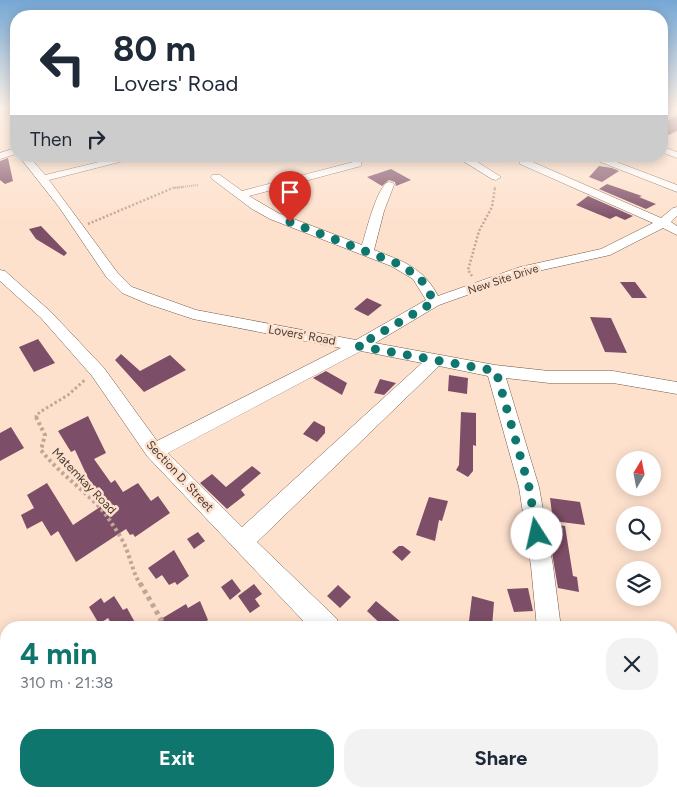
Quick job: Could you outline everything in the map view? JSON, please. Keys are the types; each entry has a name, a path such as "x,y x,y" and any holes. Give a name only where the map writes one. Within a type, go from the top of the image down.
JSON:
{"street":[{"name":"Lovers' Road","path":"28,162 112,276 127,290 153,301 193,314 496,371 549,377 613,377 677,388"},
{"path":"41,179 113,162"},
{"path":"470,162 496,177"},
{"path":"524,162 663,223 677,231"},
{"path":"610,162 677,189"},
{"path":"240,195 358,164"},
{"path":"216,177 256,207 274,216 396,263 418,276 426,286 434,302"},
{"path":"367,251 378,211 389,186"},
{"name":"New Site Drive","path":"154,451 358,346 434,302 525,270 605,252 663,223 677,210"},
{"name":"Section D. Street","path":"0,274 46,315 98,372 154,451 320,621"},
{"path":"243,541 436,360"},
{"path":"496,371 529,487 542,566 548,621"}],"path":[{"path":"482,284 468,270 479,231 492,207 496,177"},
{"path":"78,228 111,216 144,199 173,188 198,185"},
{"name":"Matemkay Road","path":"98,372 79,383 73,392 42,409 36,416 45,435 41,450 54,467 78,487 106,515 126,547 132,570 162,621"}],"building":[{"path":"8,158 13,181 5,184 0,180 0,161"},
{"path":"599,166 619,171 602,182 589,177"},
{"path":"391,169 411,180 396,186 395,182 389,180 382,186 367,177"},
{"path":"607,184 642,196 639,197 656,204 646,209 599,189"},
{"path":"588,196 633,216 625,220 616,216 610,219 576,205"},
{"path":"41,226 67,253 64,256 36,239 29,229"},
{"path":"620,282 635,282 647,298 632,298"},
{"path":"367,298 382,305 368,316 354,309"},
{"path":"590,317 611,318 627,353 605,352"},
{"path":"38,339 55,363 34,372 19,347"},
{"path":"121,354 140,371 170,355 186,370 144,392 115,360"},
{"path":"326,371 347,383 342,395 313,378"},
{"path":"449,375 468,378 467,394 448,391"},
{"path":"380,379 396,383 384,395 374,393"},
{"path":"461,412 476,413 476,446 473,445 473,471 468,477 456,470 459,465"},
{"path":"88,416 106,453 94,459 111,483 115,480 123,492 138,483 151,501 158,496 170,513 135,537 133,534 130,535 126,529 76,562 58,531 51,536 42,521 27,529 21,515 34,508 27,495 47,483 73,525 103,505 95,493 97,491 88,478 75,450 71,452 58,431"},
{"path":"314,421 325,427 325,433 317,442 303,434"},
{"path":"11,427 24,448 0,461 0,433"},
{"path":"252,466 261,473 241,490 245,495 227,509 200,483 212,474 226,487"},
{"path":"429,497 448,501 442,521 439,520 435,541 416,535"},
{"path":"550,498 580,502 585,525 553,521"},
{"path":"547,524 565,526 573,576 577,577 579,592 558,588"},
{"path":"198,532 205,541 194,549 187,539"},
{"path":"399,546 403,546 411,552 402,561 392,552"},
{"path":"174,550 189,576 177,585 175,582 169,585 162,575 156,579 148,568"},
{"path":"232,579 241,591 230,600 221,587"},
{"path":"254,584 262,594 255,599 260,606 250,613 238,596"},
{"path":"338,585 351,597 340,608 327,596"},
{"path":"528,588 533,611 514,612 507,589"},
{"path":"114,596 123,610 127,608 134,621 110,621 108,618 104,621 97,621 89,607 101,598 104,603"},
{"path":"472,596 494,602 492,621 469,621"},
{"path":"200,601 208,620 158,621 186,604 188,608"},
{"path":"376,601 400,621 378,621 367,611"}],"route":[{"path":"290,222 396,263 418,276 426,286 434,302 358,346 496,371 529,487 537,534"}]}
